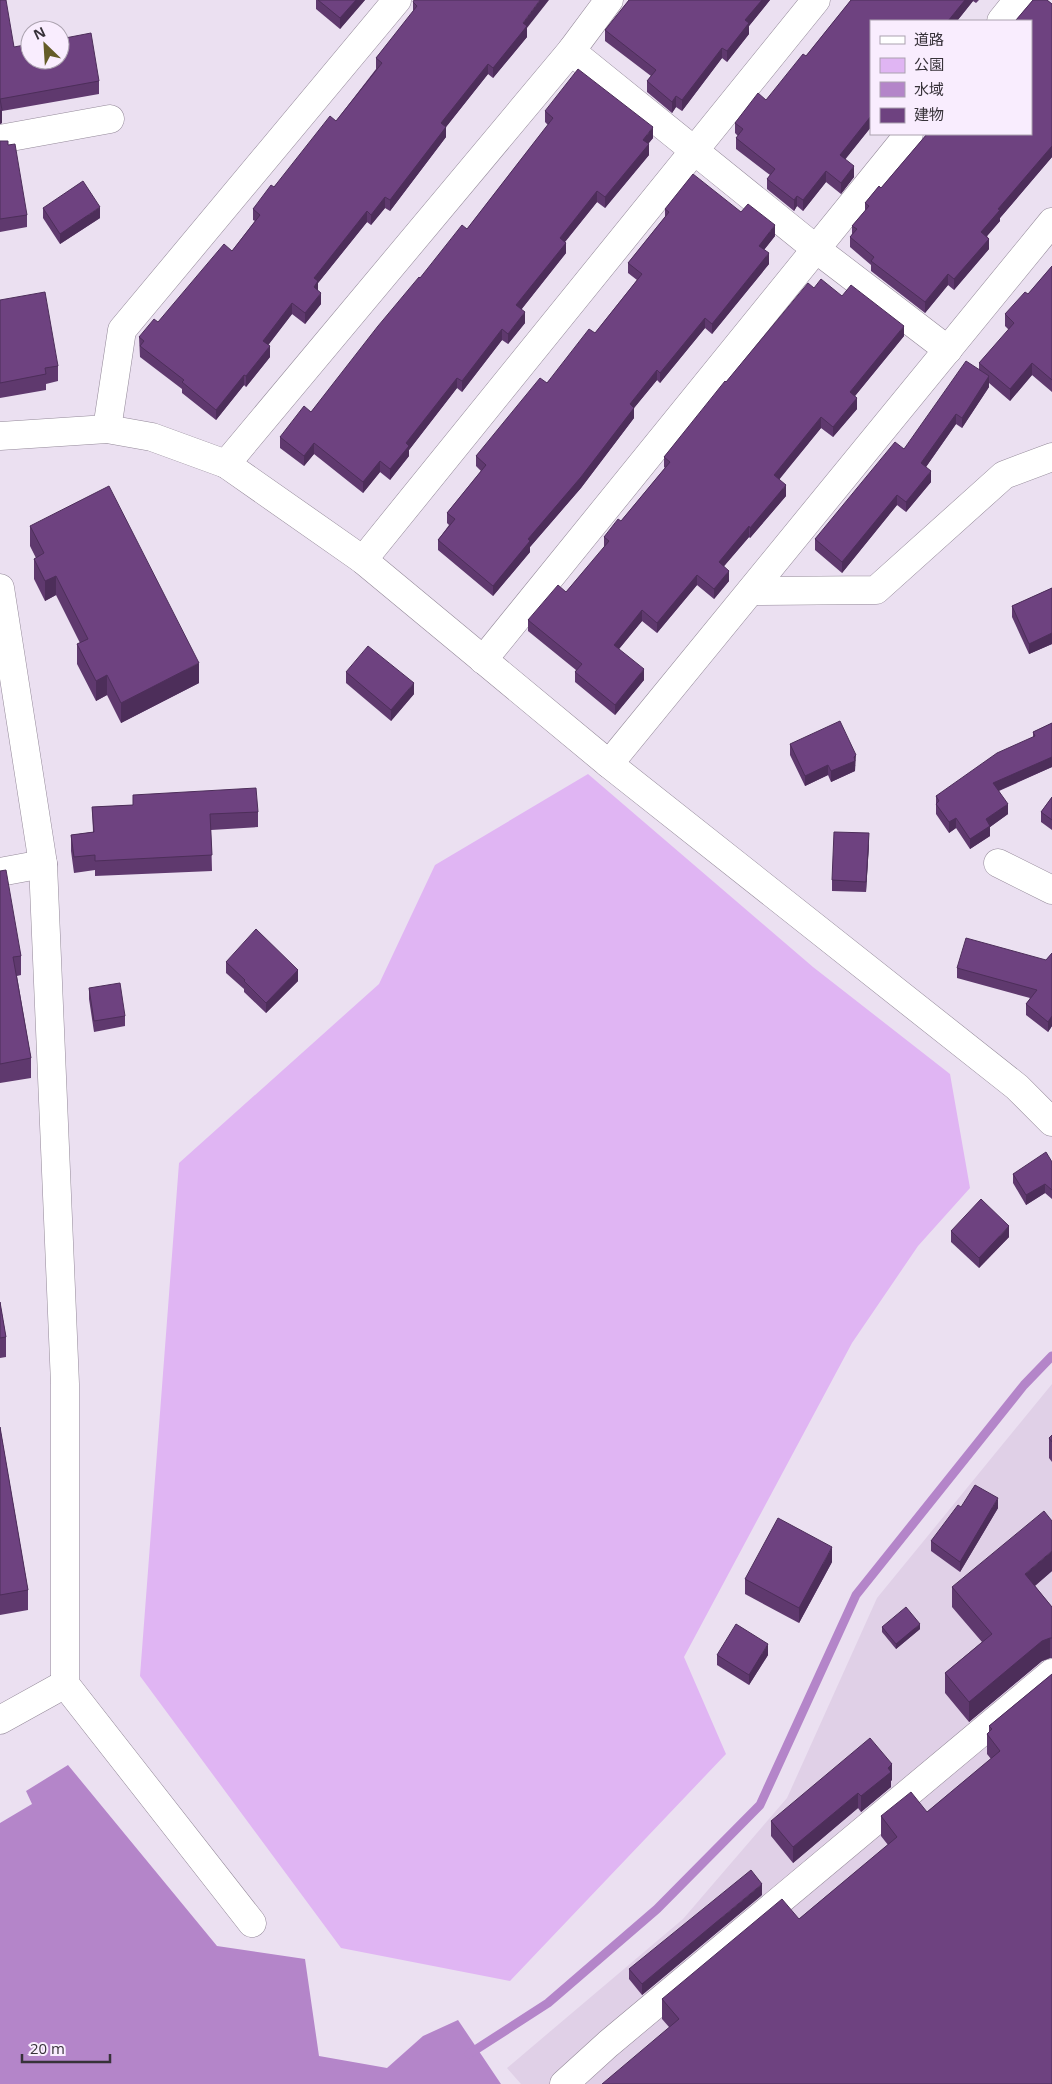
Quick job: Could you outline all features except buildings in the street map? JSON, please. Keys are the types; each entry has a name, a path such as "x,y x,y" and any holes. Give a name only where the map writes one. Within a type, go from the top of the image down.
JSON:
{"street":[{"path":"107,428 122,330 397,0"},
{"path":"226,464 571,51 609,0"},
{"path":"363,560 816,0"},
{"path":"1002,20 1018,0"},
{"path":"571,51 816,249 948,350"},
{"path":"0,139 110,119"},
{"path":"483,660 908,135"},
{"path":"610,764 1052,222"},
{"path":"0,436 107,428 152,437 226,464 363,560 610,764 1010,1082 1052,1122"},
{"path":"751,592 876,590 1004,475 1052,457"},
{"path":"0,588 43,864 65,1384 64,1684 252,1922"},
{"path":"998,863 1052,890"},
{"path":"0,872 43,864"},
{"path":"564,2084 608,2044 1052,1674"},
{"path":"0,1720 64,1684"}],"shaded area":[{"path":"1052,1384 1052,2084 521,2084 507,2068 683,1919 787,1798 877,1598"}],"green space":[{"path":"588,774 813,967 950,1074 970,1188 918,1246 852,1343 684,1657 726,1754 510,1981 341,1948 140,1676 179,1163 379,984 435,865"}],"water":[{"path":"68,1765 217,1946 305,1959 319,2056 387,2068 423,2036 458,2020 501,2084 0,2084 0,1823 32,1804 26,1791"}],"waterway":[{"path":"469,2054 548,2003 657,1909 760,1805 856,1595 1024,1385 1052,1356"}]}
